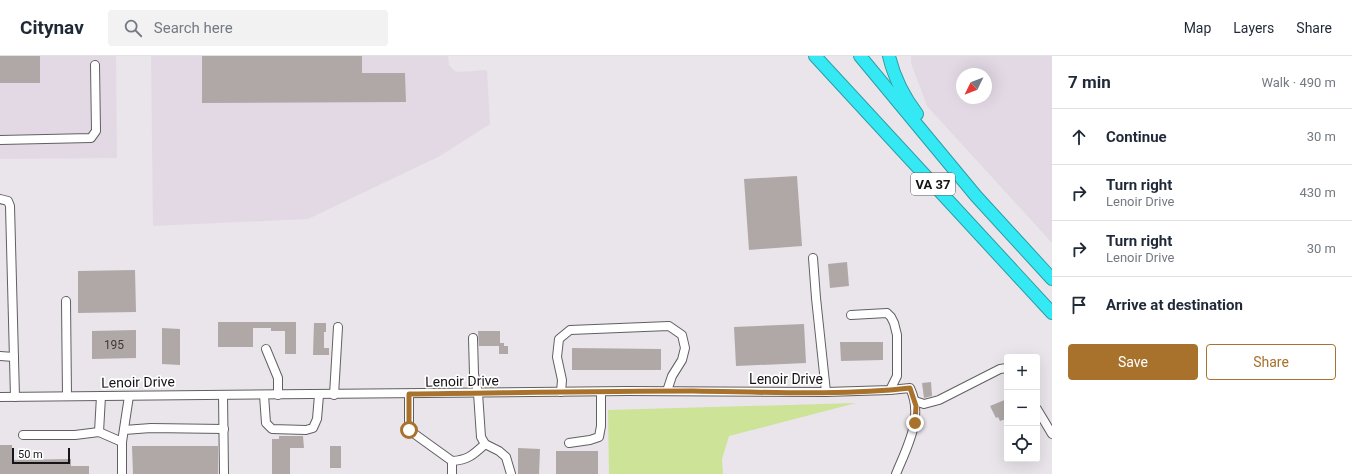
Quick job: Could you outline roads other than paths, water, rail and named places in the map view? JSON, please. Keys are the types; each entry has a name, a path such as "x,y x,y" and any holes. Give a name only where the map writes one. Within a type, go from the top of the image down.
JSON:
{"highway":[{"name":"VA 37","path":"815,56 1052,313"},
{"name":"VA 37","path":"860,56 976,196 1052,279"},
{"path":"888,56 904,95 918,116 1052,276"}],"street":[{"path":"0,140 91,138 96,131 95,65"},
{"path":"0,198 8,201 10,206 15,397"},
{"path":"813,258 826,392"},
{"path":"66,301 67,396"},
{"path":"851,315 887,313 891,317 897,335 897,376 890,390"},
{"path":"561,392 562,380 557,357 559,339 570,330 669,326 682,335 685,348 682,360 672,376 667,391"},
{"path":"334,395 338,327"},
{"path":"473,338 474,374 478,394 481,437 485,444 499,451 506,457 510,474"},
{"path":"266,349 278,378 278,395"},
{"path":"0,356 14,356"},
{"path":"896,474 911,438 915,423 915,401 924,404 938,400 1000,369 1004,368"},
{"name":"Lenoir Drive","path":"0,397 478,394 667,391 826,392 910,388 915,401"},
{"path":"569,443 599,437 601,426 600,392"},
{"path":"409,394 409,430 452,461 462,460 473,456 485,444"},
{"path":"223,395 224,474"},
{"path":"264,395 266,423 272,429 306,430 313,428 317,419 319,395"},
{"path":"100,432 101,396"},
{"path":"122,474 122,442 129,396"},
{"path":"1040,414 1052,434"},
{"path":"124,430 224,429"},
{"path":"23,435 75,435 100,432 122,442"},
{"path":"452,461 452,474"}]}
